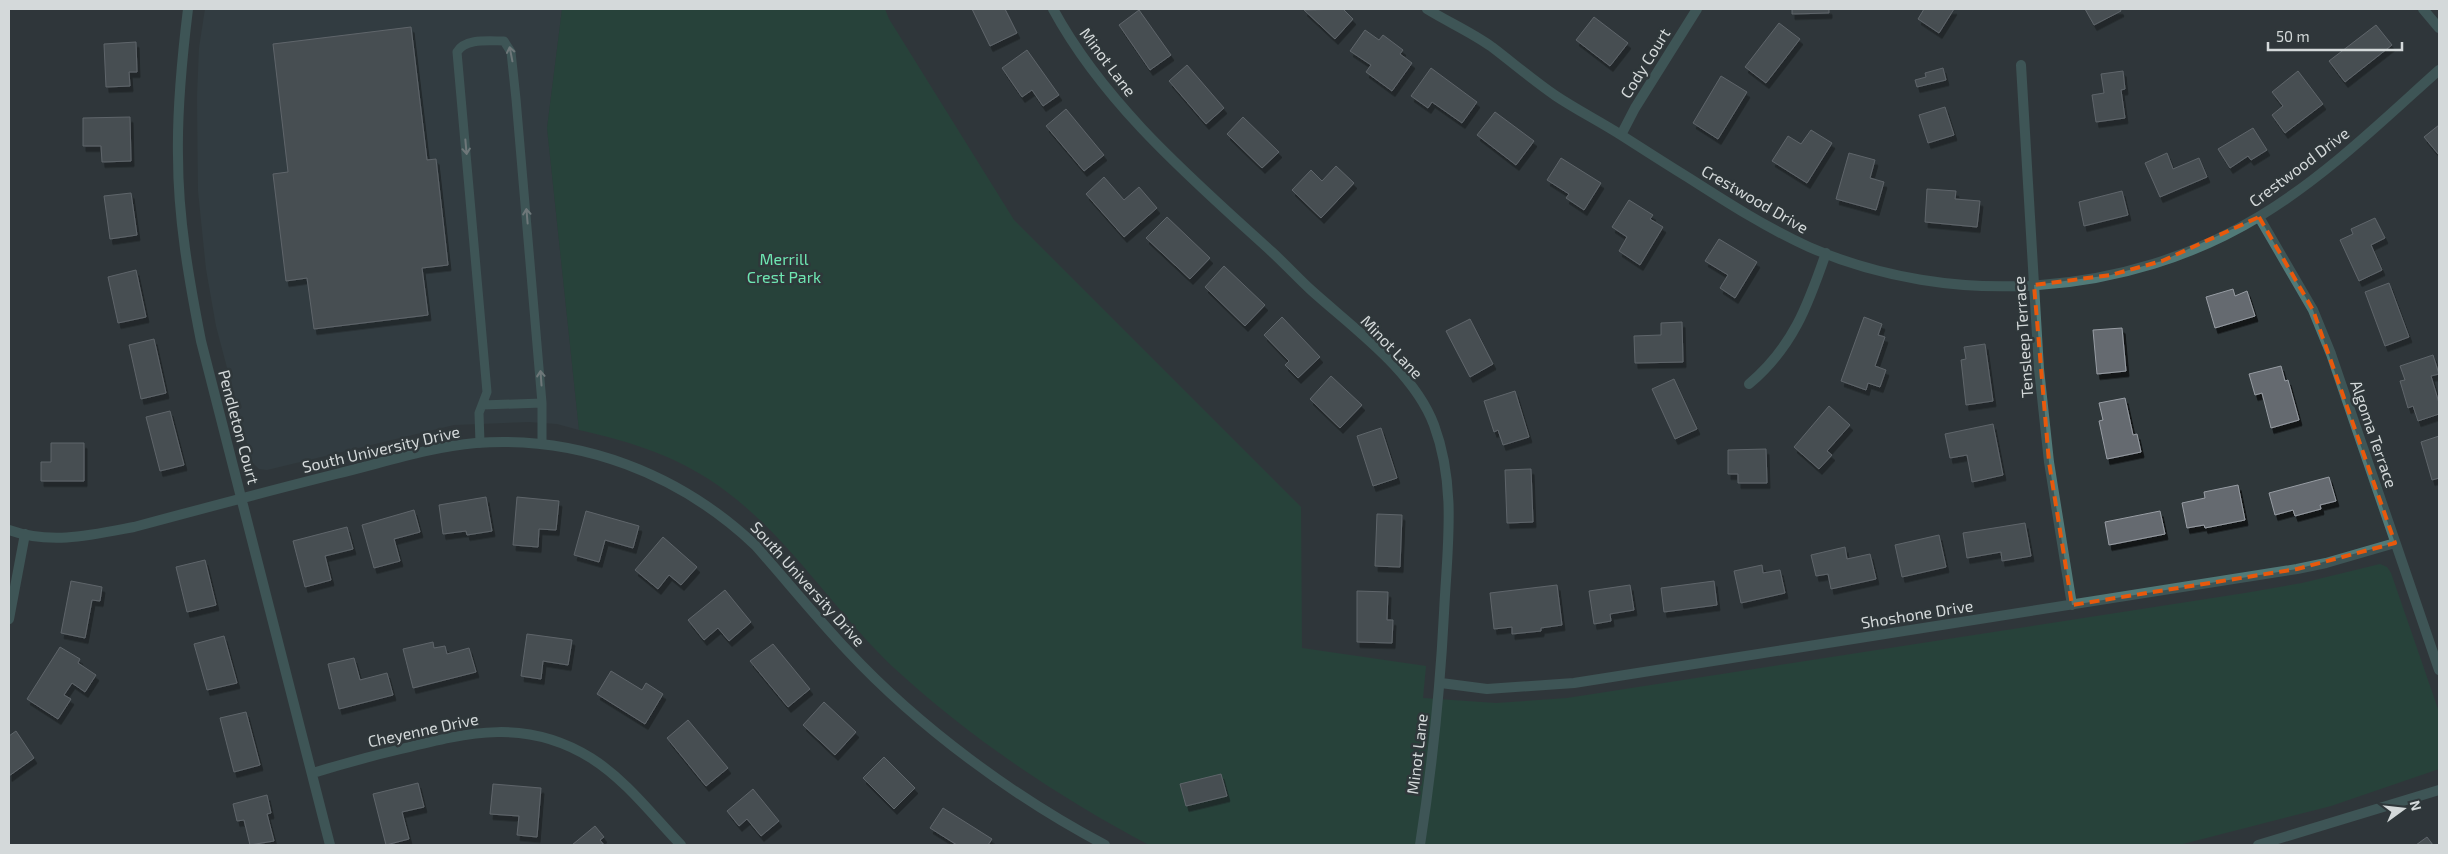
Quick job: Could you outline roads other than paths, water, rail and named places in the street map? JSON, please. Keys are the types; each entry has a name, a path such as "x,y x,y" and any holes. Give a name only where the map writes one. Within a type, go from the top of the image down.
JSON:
{"street":[{"name":"Pendleton Court","path":"188,9 182,60 178,157 187,270 201,341 330,845"},
{"name":"Minot Lane","path":"1053,9 1081,53 1121,105 1158,145 1371,344 1401,374 1428,412 1443,454 1450,507 1441,683 1420,845"},
{"name":"Crestwood Drive","path":"1427,9 1490,46 1558,97 1767,226 1826,253 1894,274 1943,282 1993,286 2056,284 2110,275 2162,261 2214,240 2259,217 2293,194 2338,160 2439,70"},
{"name":"Cody Court","path":"1621,135 1635,108 1697,9"},
{"path":"2423,9 2439,28"},
{"name":"Tensleep Terrace","path":"2021,65 2039,369 2048,453 2072,605"},
{"name":"Algoma Terrace","path":"2259,217 2313,310 2331,354 2439,670"},
{"path":"1750,384 1766,370 1784,348 1814,287 1826,253"},
{"name":"South University Drive","path":"9,530 52,538 86,536 134,526 430,450 480,443 542,444 590,452 656,475 693,496 750,540 848,651 880,682 954,746 1018,794 1105,845"},
{"path":"9,619 25,534"},
{"name":"Shoshone Drive","path":"1441,683 1487,689 1574,683 2297,569 2326,563 2395,543"},
{"name":"Cheyenne Drive","path":"313,773 473,732 503,731 530,734 561,743 591,758 614,776 681,845"},
{"path":"2258,845 2439,790"}],"lane":[{"path":"480,443 479,413 486,392 457,52 460,46 468,42 504,41 511,52 542,403 542,444"},
{"path":"482,405 542,403"}],"park label":[{"name":"Merrill Crest Park","path":"784,268"}]}
